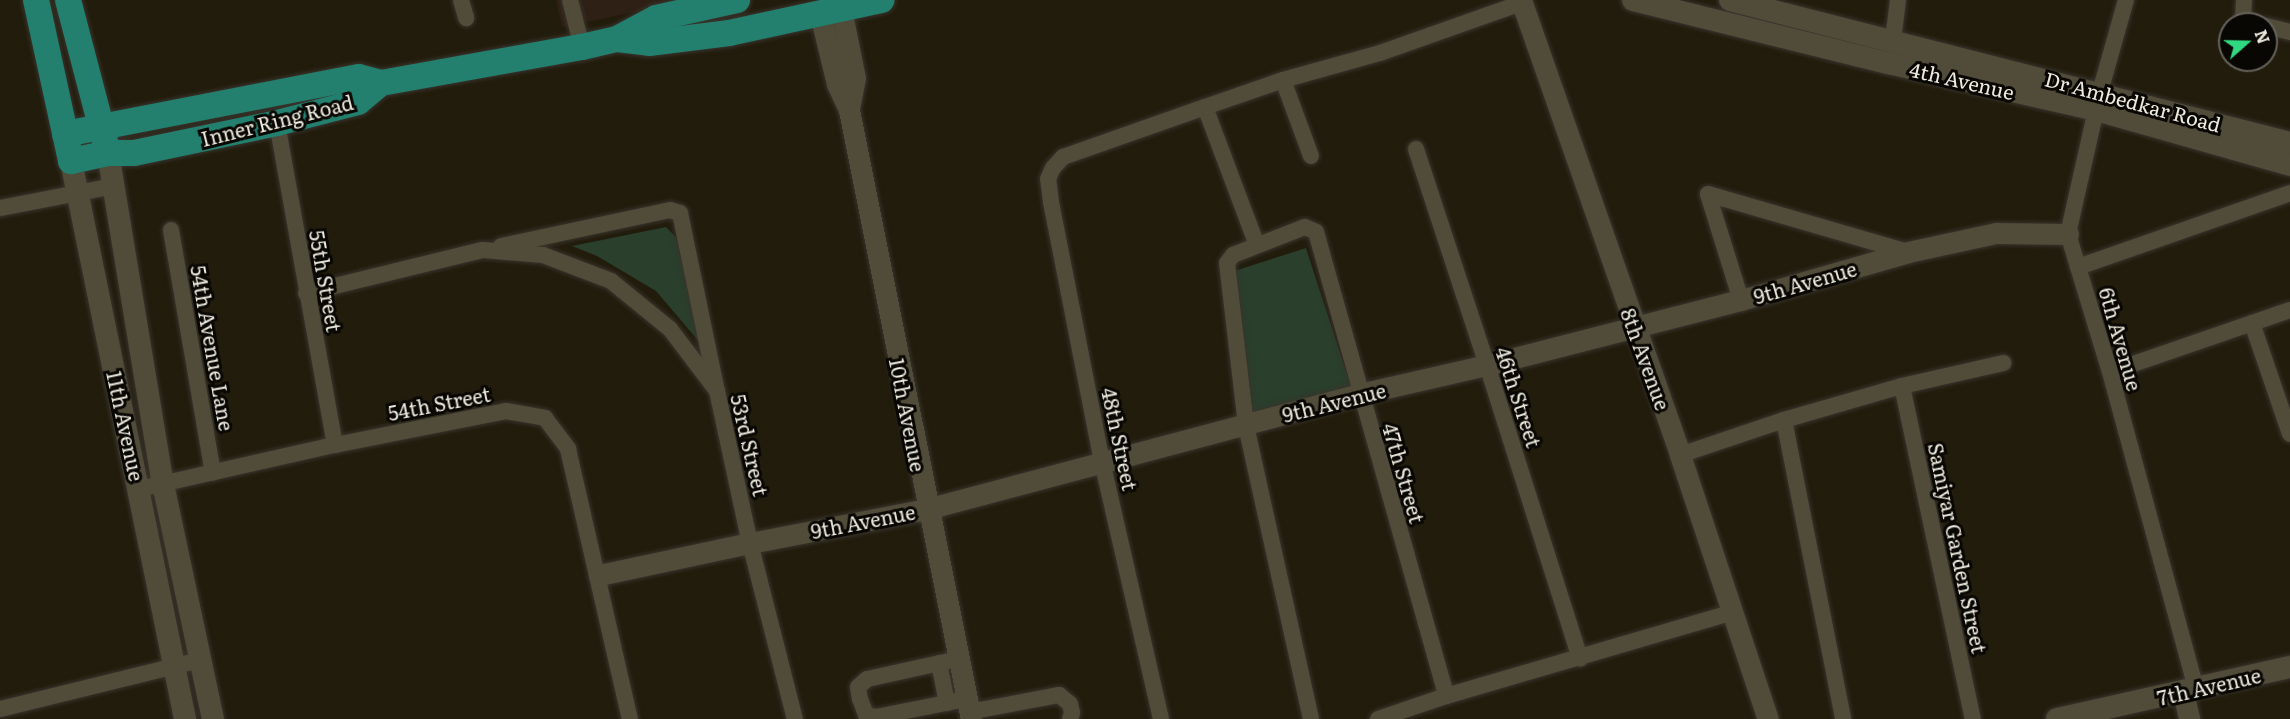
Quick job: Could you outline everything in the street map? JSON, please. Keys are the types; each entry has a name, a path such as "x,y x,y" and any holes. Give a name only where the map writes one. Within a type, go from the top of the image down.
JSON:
{"main road":[{"name":"11th Avenue","path":"36,0 78,193 185,719"},
{"path":"68,0 111,171"},
{"name":"Inner Ring Road","path":"71,161 111,171 134,153 277,123 358,102 381,83 617,39 656,18 737,0"},
{"name":"Inner Ring Road","path":"617,39 649,43 729,33 881,0"},
{"name":"4th Avenue","path":"1633,0 1888,63 2098,101 2290,165"},
{"name":"Dr Ambedkar Road","path":"1731,0 1893,40 2098,101 2290,143"},
{"path":"65,134 359,77 381,83"},
{"name":"11th Avenue","path":"111,171 163,484 213,719"},
{"name":"7th Avenue","path":"2057,719 2290,667"}],"street":[{"path":"462,0 466,18"},
{"path":"570,0 582,47"},
{"path":"1893,40 1898,0"},
{"name":"6th Avenue","path":"2126,0 2098,101 2068,234 2110,372 2189,690"},
{"path":"1311,719 1246,425 1227,263 1233,255 1257,245 1205,107 1283,80 1380,53 1521,2"},
{"name":"8th Avenue","path":"1521,2 1680,455 1768,719"},
{"name":"10th Avenue","path":"830,12 855,78 849,110 927,509 949,661 963,708"},
{"path":"1283,80 1311,156"},
{"name":"48th Street","path":"1161,719 1102,462 1048,179 1053,168 1064,157 1205,107"},
{"name":"55th Street","path":"277,123 335,445"},
{"name":"46th Street","path":"1416,149 1580,659"},
{"path":"0,208 78,193 111,171"},
{"path":"2078,267 2290,193"},
{"path":"1741,300 1708,194 1908,252"},
{"path":"483,250 670,210 680,213 717,391"},
{"name":"47th Street","path":"1257,245 1305,227 1316,232 1446,696"},
{"name":"54th Avenue Lane","path":"171,230 213,472"},
{"name":"9th Avenue","path":"599,575 927,509 1360,394 1487,365 1741,300 1908,252 1996,233 2068,234"},
{"name":"53rd Street","path":"306,293 483,250 543,255 611,281 670,329 717,391 750,543 795,719"},
{"path":"2110,372 2290,310"},
{"path":"2252,322 2290,434"},
{"path":"1680,455 1784,420 1902,386 2003,363"},
{"name":"Samiyar Garden Street","path":"1902,386 1973,719"},
{"name":"54th Street","path":"139,489 335,445 506,411 545,418 568,449 599,575 630,719"},
{"path":"1784,420 1844,719"},
{"path":"1381,719 1446,696 1580,659 1734,612"},
{"path":"0,709 200,660"},
{"path":"949,661 867,679 858,687 866,715 876,717 963,708 1059,695 1066,698 1070,704 1072,713 1070,719"},
{"path":"2189,690 2189,719"}],"shaded area":[{"path":"556,0 694,0 562,27"}],"green space":[{"path":"666,227 676,237 702,345 656,291 597,256 572,246"},
{"path":"1306,248 1354,396 1252,421 1222,275"}]}
